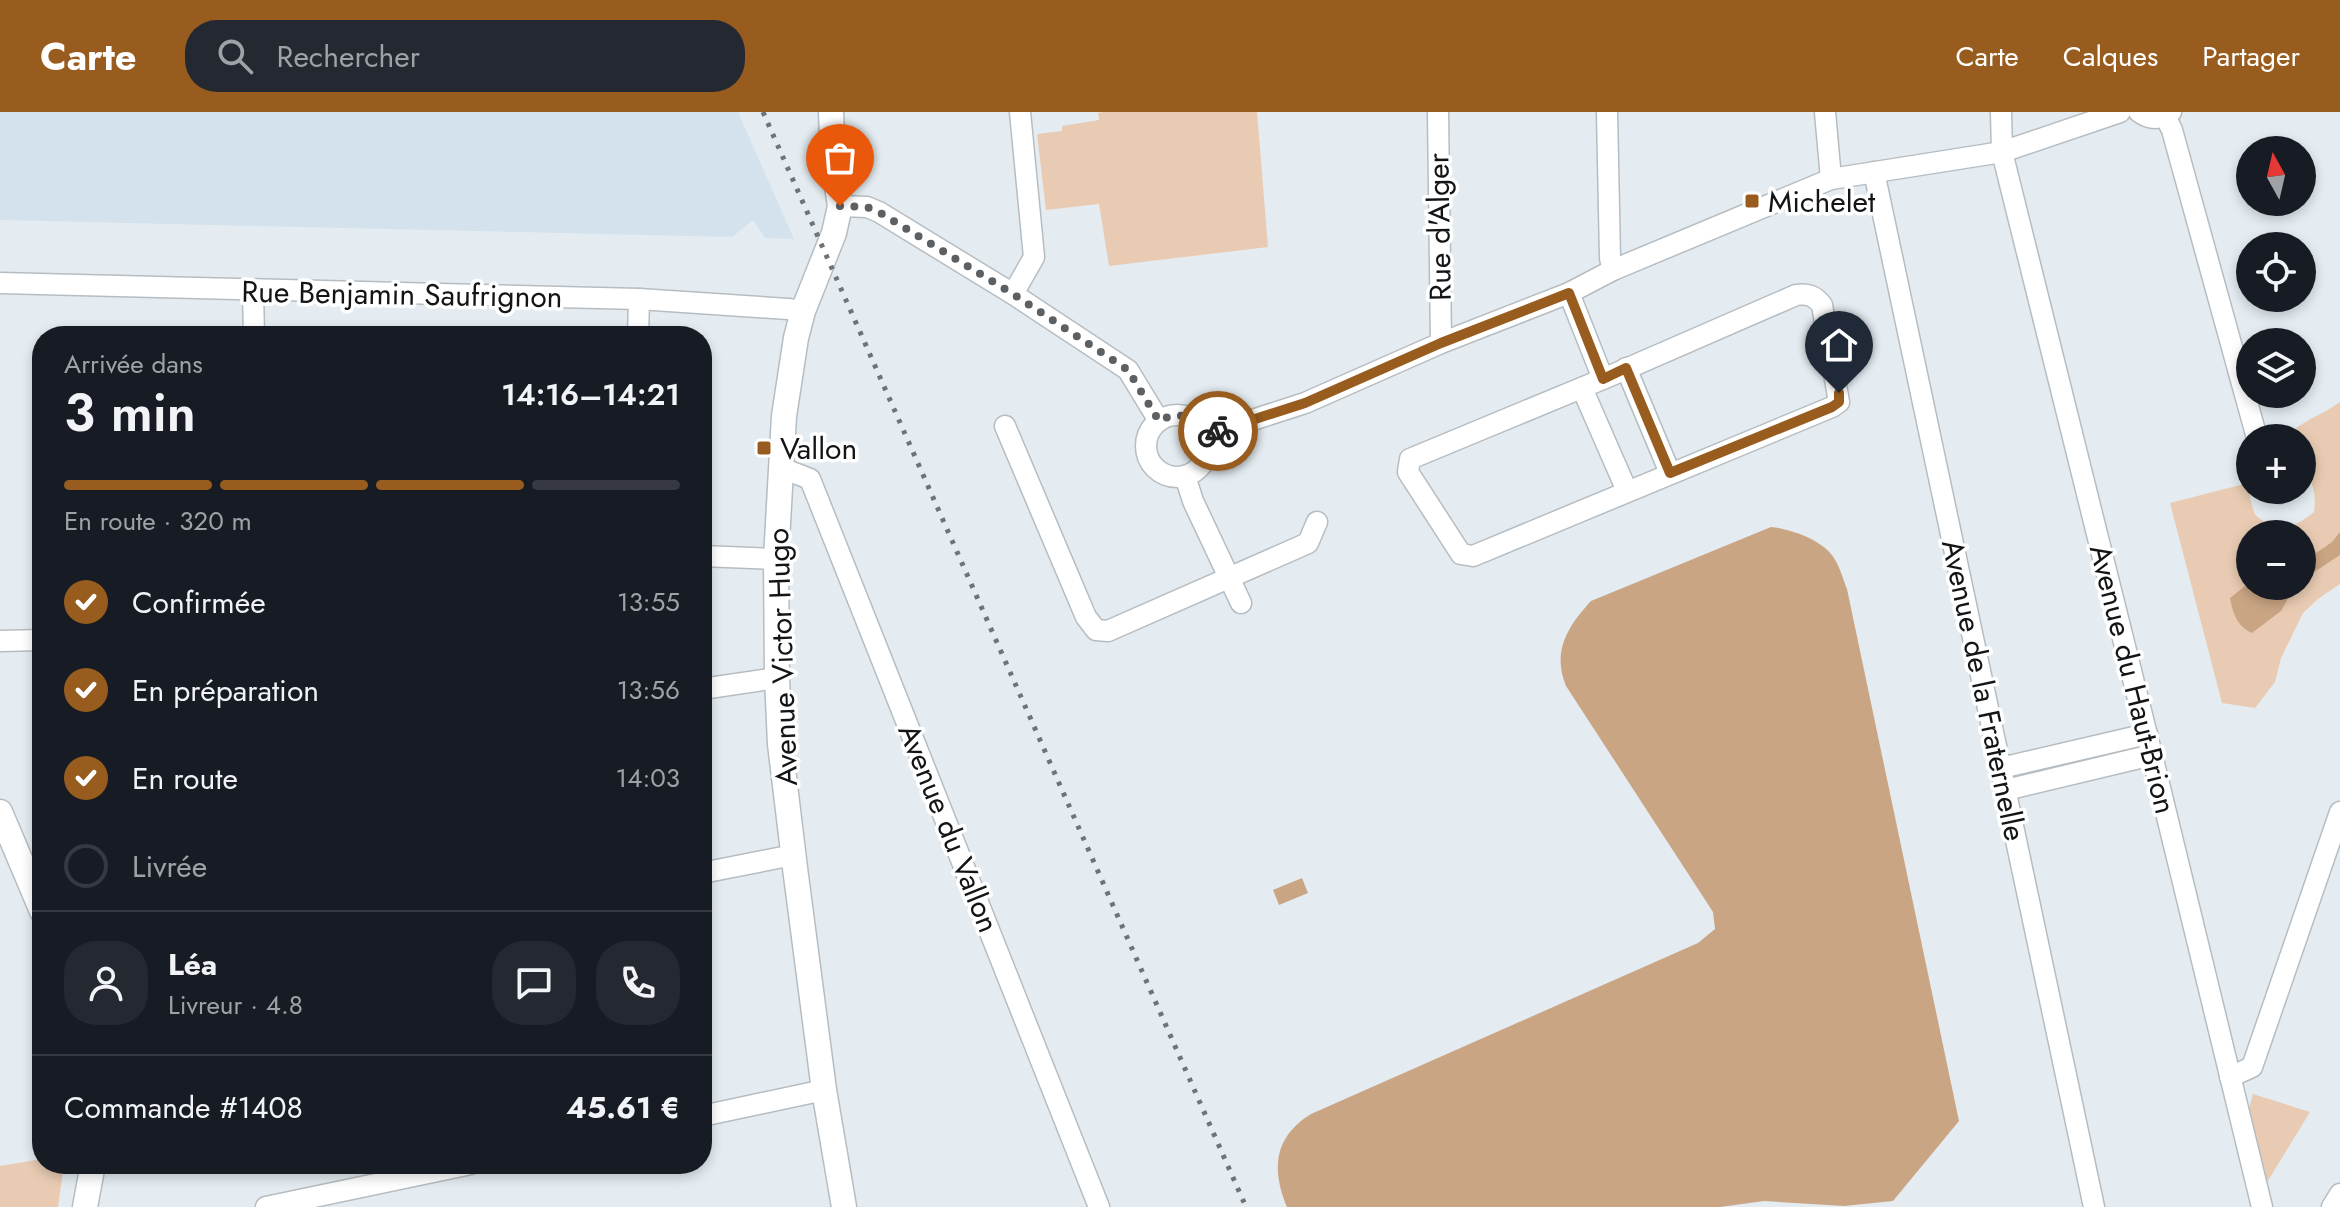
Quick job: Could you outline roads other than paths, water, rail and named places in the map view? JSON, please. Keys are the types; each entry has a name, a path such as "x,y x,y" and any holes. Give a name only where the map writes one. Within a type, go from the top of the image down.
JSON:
{"street":[{"name":"Avenue Victor Hugo","path":"831,112 833,160 840,206 834,233 803,311 784,416 776,559 777,678 780,744 793,855 824,1090 844,1207"},
{"path":"1013,294 1034,257 1020,112"},
{"name":"Rue d'Alger","path":"1438,112 1441,343"},
{"path":"1607,112 1610,258 1613,270"},
{"path":"1825,112 1831,179"},
{"name":"Avenue du Haut-Brion","path":"2001,112 2002,152 2262,1207"},
{"path":"1206,435 1305,403 1831,179 2002,152 2120,112"},
{"path":"2139,112 2157,119 2168,114 2253,424"},
{"name":"Avenue de la Fraternelle","path":"1874,172 2094,1207"},
{"path":"840,206 867,207 879,212 1013,294 1128,370 1159,421"},
{"name":"Rue Benjamin Saufrignon","path":"0,283 639,299 803,311"},
{"path":"253,291 254,326"},
{"path":"1569,293 1603,379"},
{"path":"1806,293 1822,305 1839,402 1473,556 1461,554 1408,472 1410,459 1626,368 1806,293"},
{"path":"638,326 639,299"},
{"path":"1626,368 1670,473"},
{"path":"1582,388 1627,491"},
{"path":"1172,415 1186,416 1198,423 1206,435 1208,445 1202,464 1185,476 1176,477 1160,472 1146,451 1148,434 1159,421 1172,415"},
{"path":"1005,426 1086,617 1096,630 1108,631 1308,543 1317,522"},
{"name":"Avenue du Vallon","path":"780,471 810,479 1099,1207"},
{"path":"1185,476 1193,501 1241,603"},
{"path":"712,556 776,559"},
{"path":"0,641 32,640"},
{"path":"712,688 777,678"},
{"path":"2001,768 2147,734"},
{"path":"2006,790 2152,755"},
{"path":"0,812 32,886"},
{"path":"2230,1077 2252,1067 2340,812"},
{"path":"712,871 793,855"},
{"path":"712,1114 824,1090"},
{"path":"85,1207 91,1174"},
{"path":"266,1207 423,1174"},
{"path":"2332,1207 2340,1194"}],"railway":[{"path":"763,112 1246,1207"}],"place":[{"name":"Michelet","path":"1752,201"},
{"name":"Vallon","path":"764,448"}]}
